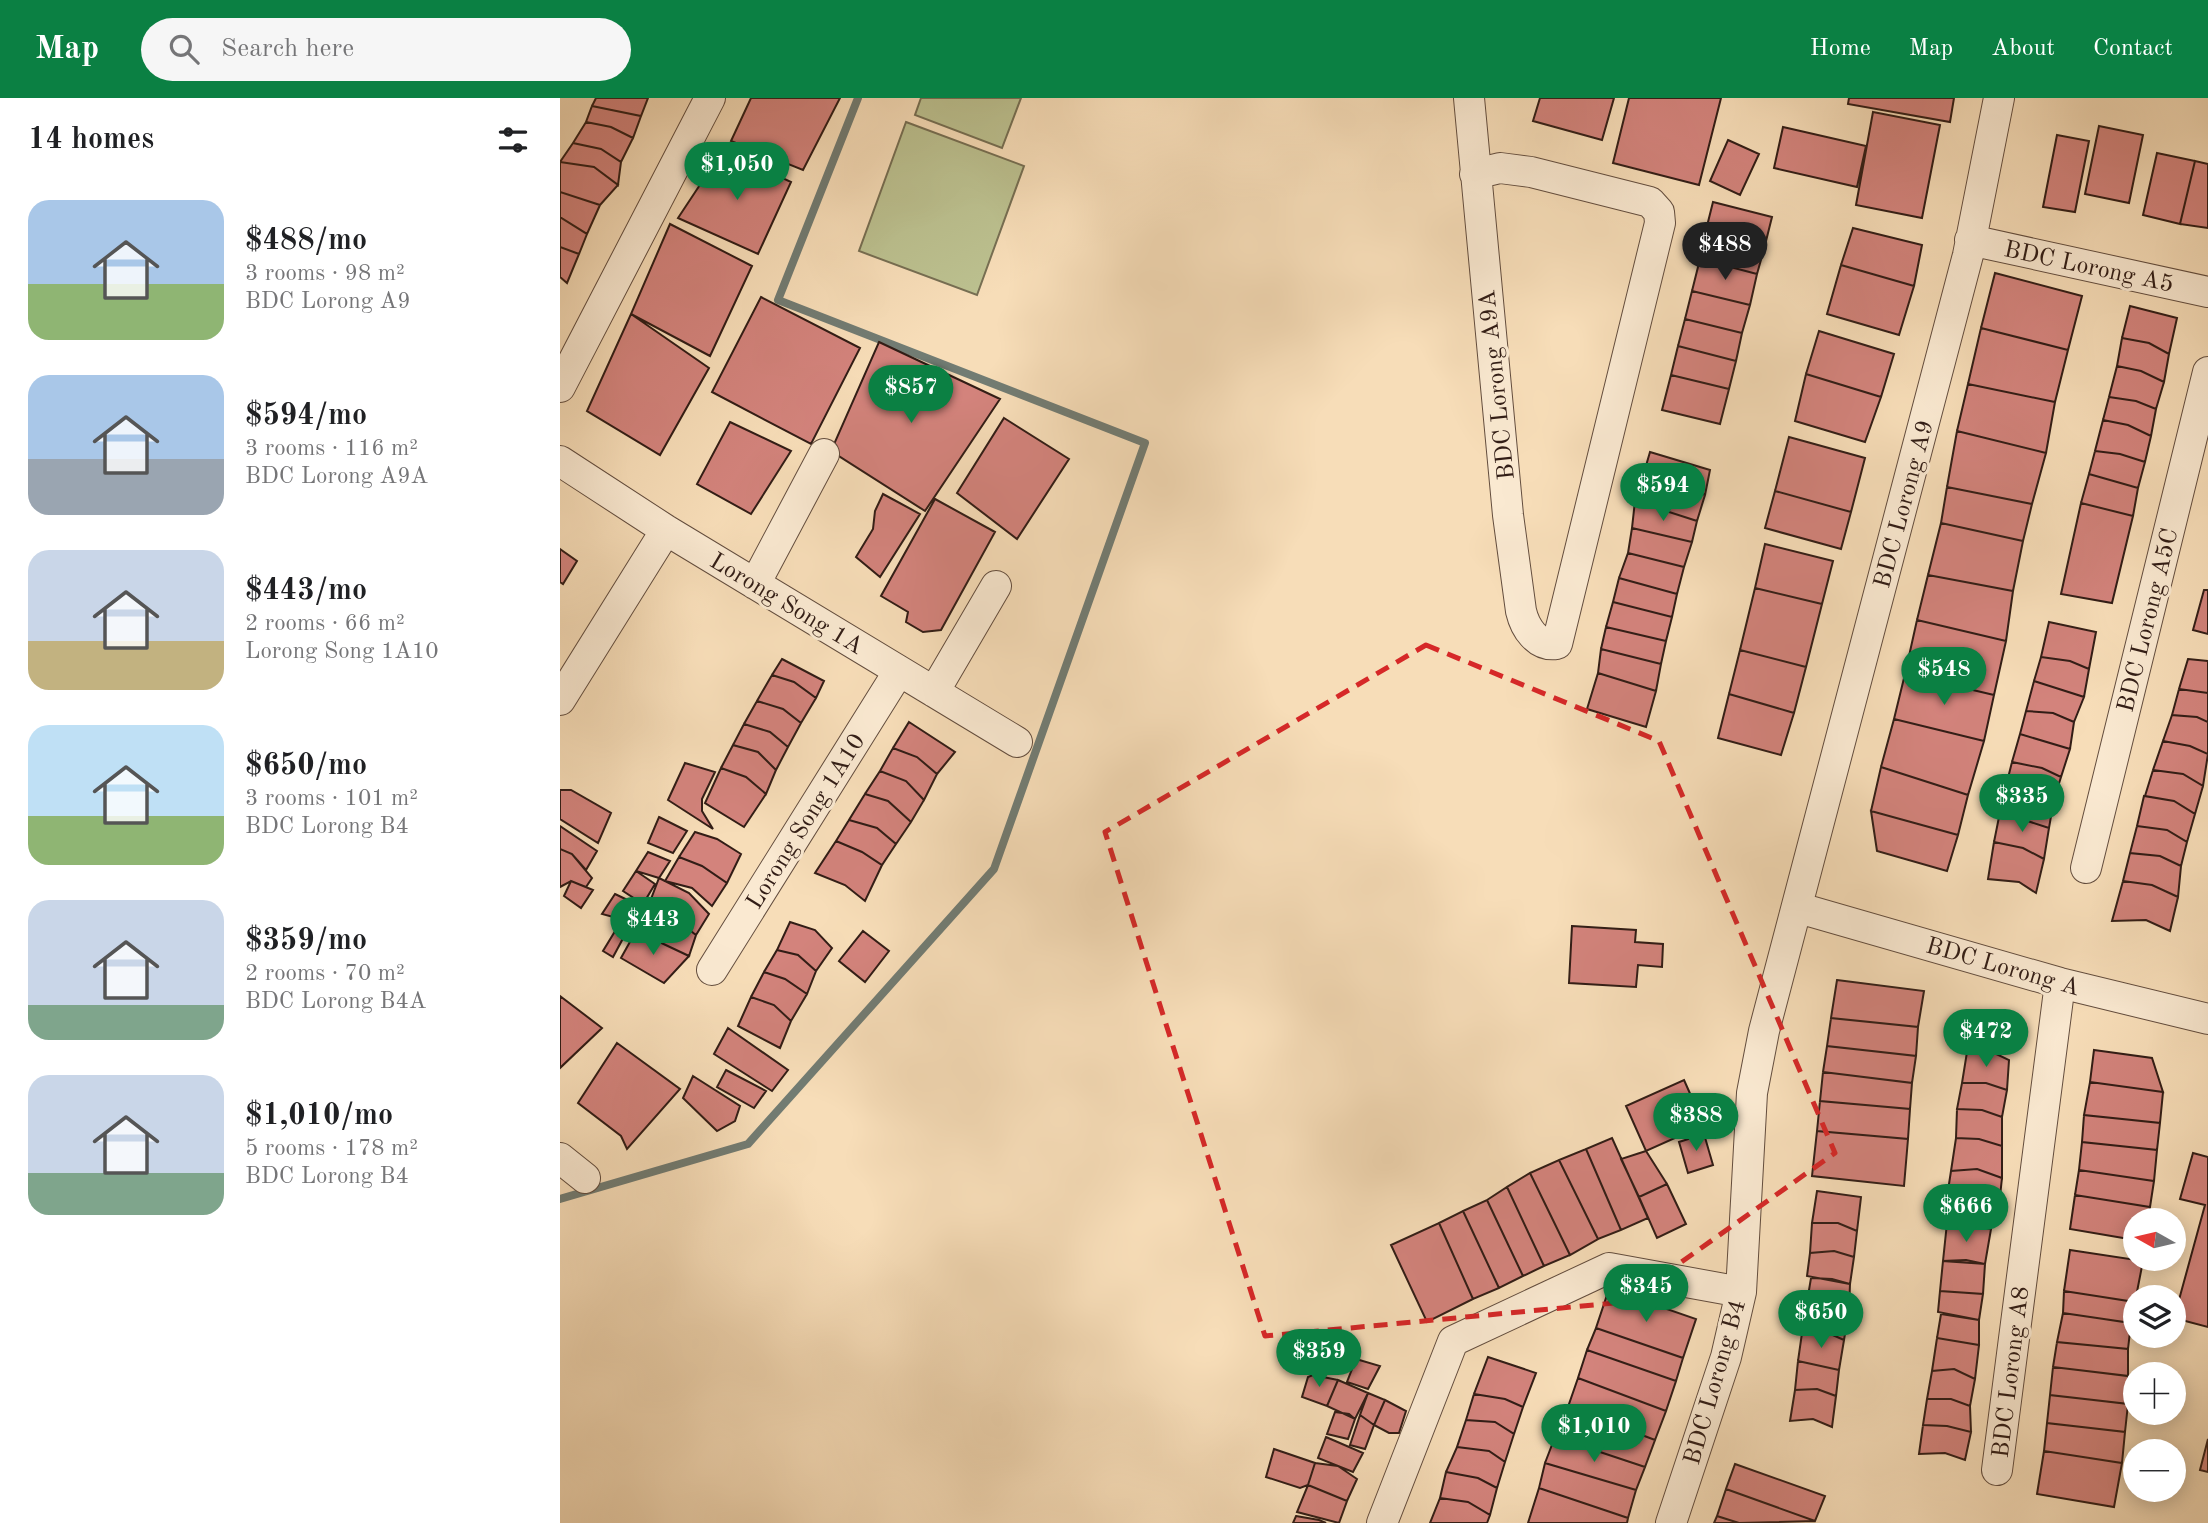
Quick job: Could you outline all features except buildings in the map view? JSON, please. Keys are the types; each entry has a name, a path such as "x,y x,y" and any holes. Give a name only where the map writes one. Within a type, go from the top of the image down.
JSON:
{"street":[{"path":"560,387 710,98"},
{"name":"BDC Lorong A9A","path":"1469,98 1475,174 1508,515 1521,611 1524,622 1535,637 1551,645 1557,644 1561,638 1660,223 1658,212 1650,202 1531,172 1500,168 1475,174"},
{"name":"BDC Lorong A9","path":"1799,908 1970,240 1999,98"},
{"name":"BDC Lorong A5","path":"1970,240 2208,292"},
{"name":"BDC Lorong A5C","path":"2086,868 2208,372"},
{"path":"755,584 824,454"},
{"name":"Lorong Song 1A","path":"560,461 666,530 1017,742"},
{"path":"560,700 666,530"},
{"path":"934,692 996,586"},
{"name":"Lorong Song 1A10","path":"712,970 899,671"},
{"name":"BDC Lorong A","path":"1799,908 2060,983 2208,1019"},
{"name":"BDC Lorong B4","path":"1671,1523 1726,1357 1741,1292 1752,1093 1764,1031 1799,908"},
{"name":"BDC Lorong A8","path":"1997,1470 2060,983"},
{"path":"560,1158 585,1178"},
{"path":"1382,1523 1453,1340 1609,1268 1741,1292"}],"highlighted area":[{"path":"1426,645 1659,741 1835,1153 1625,1302 1265,1336 1105,832"}],"green space":[{"path":"921,98 1021,98 1002,148 915,115"},
{"path":"906,122 1024,166 977,295 859,251"}],"waterway":[{"path":"560,1199 748,1144 994,869 1145,443 778,300 858,98"}]}
